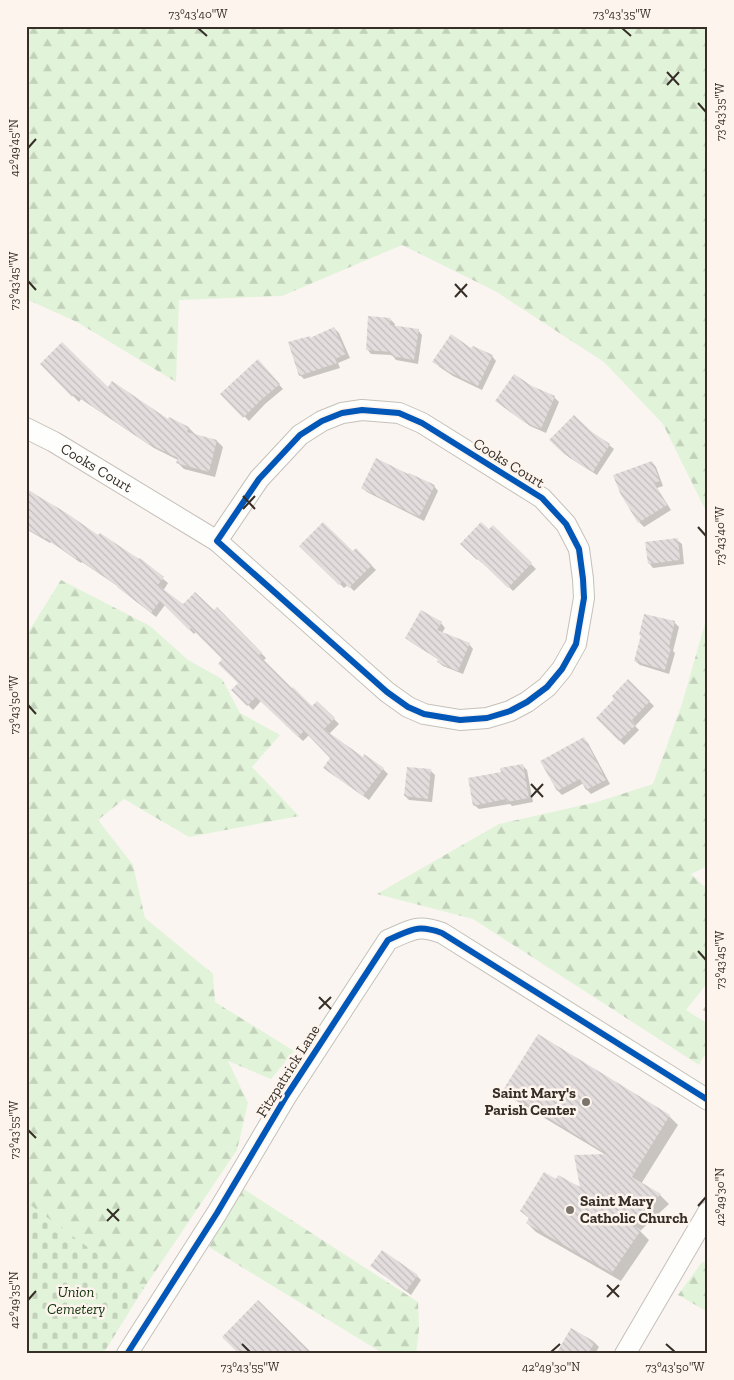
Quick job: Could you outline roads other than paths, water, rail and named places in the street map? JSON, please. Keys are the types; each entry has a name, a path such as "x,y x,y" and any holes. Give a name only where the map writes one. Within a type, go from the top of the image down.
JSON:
{"street":[{"name":"Cooks Court","path":"26,428 54,442 217,541 387,692 408,707 424,714 460,720 487,718 510,711 527,702 547,687 562,669 576,644 584,598 583,579 578,549 566,524 542,498 422,422 399,413 362,410 342,413 322,421 300,435 259,479 217,541"},
{"name":"Fitzpatrick Lane","path":"127,1354 217,1213 287,1095 388,940 416,928 431,929 442,933 708,1100"},
{"path":"626,1354 708,1212"}],"place":[{"name":"Saint Mary's Parish Center","path":"586,1102"},
{"name":"Saint Mary Catholic Church","path":"570,1210"}],"park label":[{"name":"Union Cemetery","path":"76,1300"}]}
